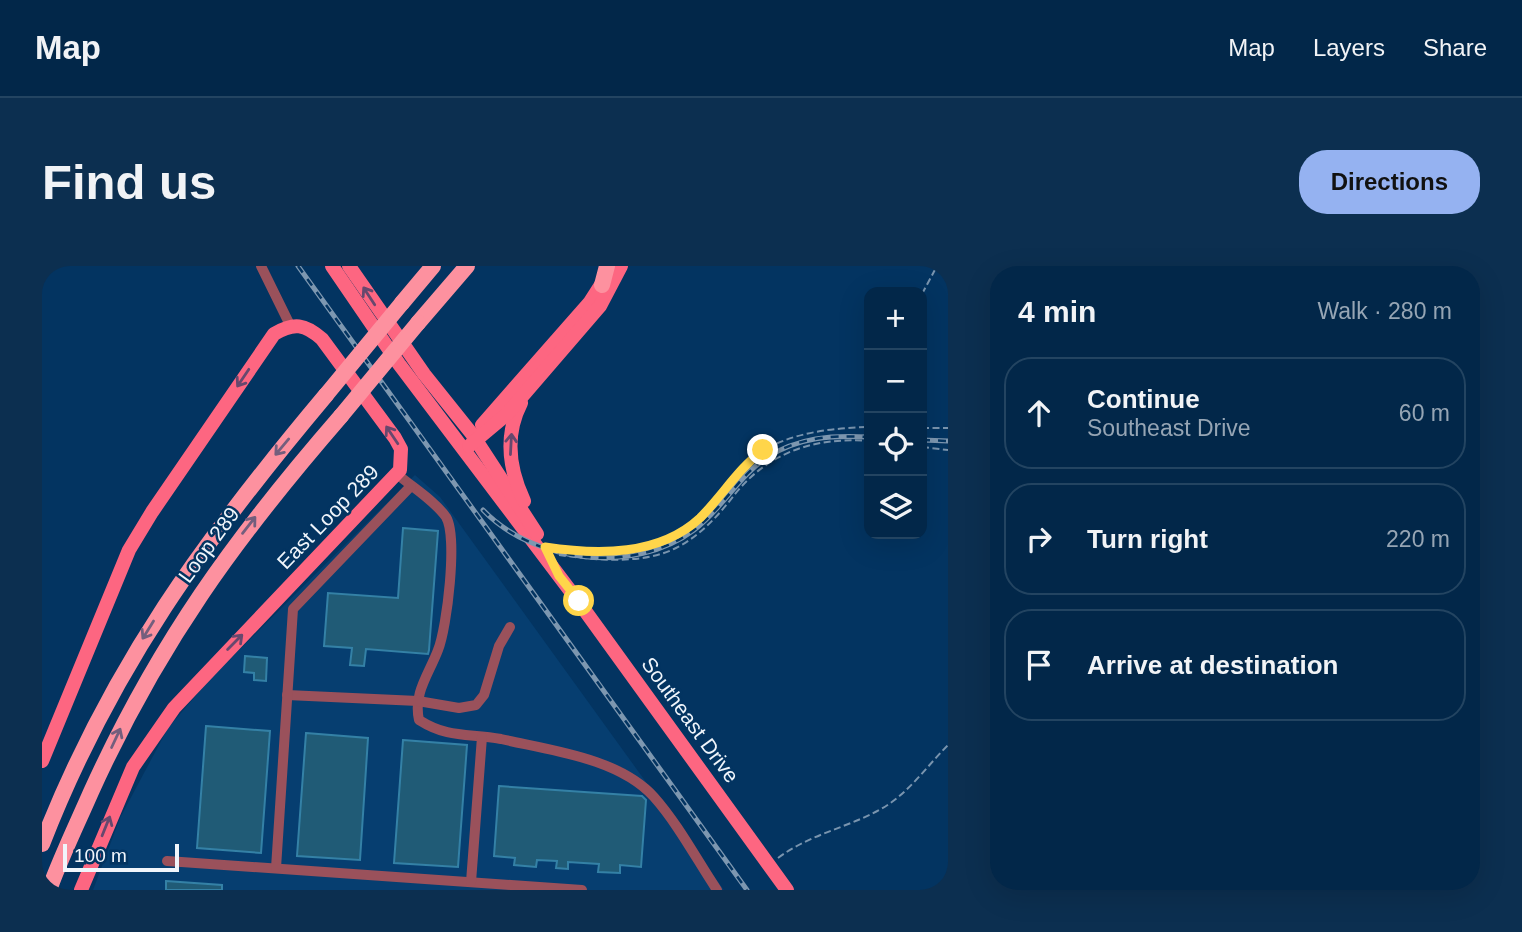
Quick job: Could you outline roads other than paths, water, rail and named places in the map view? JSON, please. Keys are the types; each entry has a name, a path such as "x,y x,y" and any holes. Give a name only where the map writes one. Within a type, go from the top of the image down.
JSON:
{"highway":[{"name":"Loop 289","path":"42,844 87,737 156,616 211,536 433,266"},
{"path":"602,285 609,266"},
{"name":"Loop 289","path":"50,890 76,826 136,698 181,622 248,526 465,269"},
{"path":"58,890 76,826"}],"main road":[{"name":"Southeast Drive","path":"332,266 376,333 469,442 536,532 559,576 786,890"},
{"name":"Southeast Drive","path":"349,266 469,442 550,568 559,576"},
{"path":"469,442 531,387 600,306 621,266"},
{"path":"469,442 602,285"},
{"name":"East Loop 289","path":"81,890 133,767 174,708 397,474 403,461 395,438 322,339 309,327 290,325"},
{"path":"42,761 129,550 251,366 274,334 290,325"},
{"path":"531,387 515,417 510,444 513,471 536,532"}],"lane":[{"path":"261,266 290,325"},
{"path":"397,474 446,518 451,538 446,616 439,648 420,687 419,720 438,733 482,737 600,764 641,785 654,797 717,890"},
{"path":"276,868 293,609 411,486"},
{"path":"287,695 418,701 459,708 476,705 484,695 499,646 510,627"},
{"path":"471,882 482,737"},
{"path":"167,861 582,890"}],"railway":[{"path":"298,266 747,890"},
{"path":"483,510 504,528 529,542 556,551 585,557 643,553 670,544 694,530 756,466 778,451 816,439 864,437"},
{"path":"927,440 948,441"}]}
